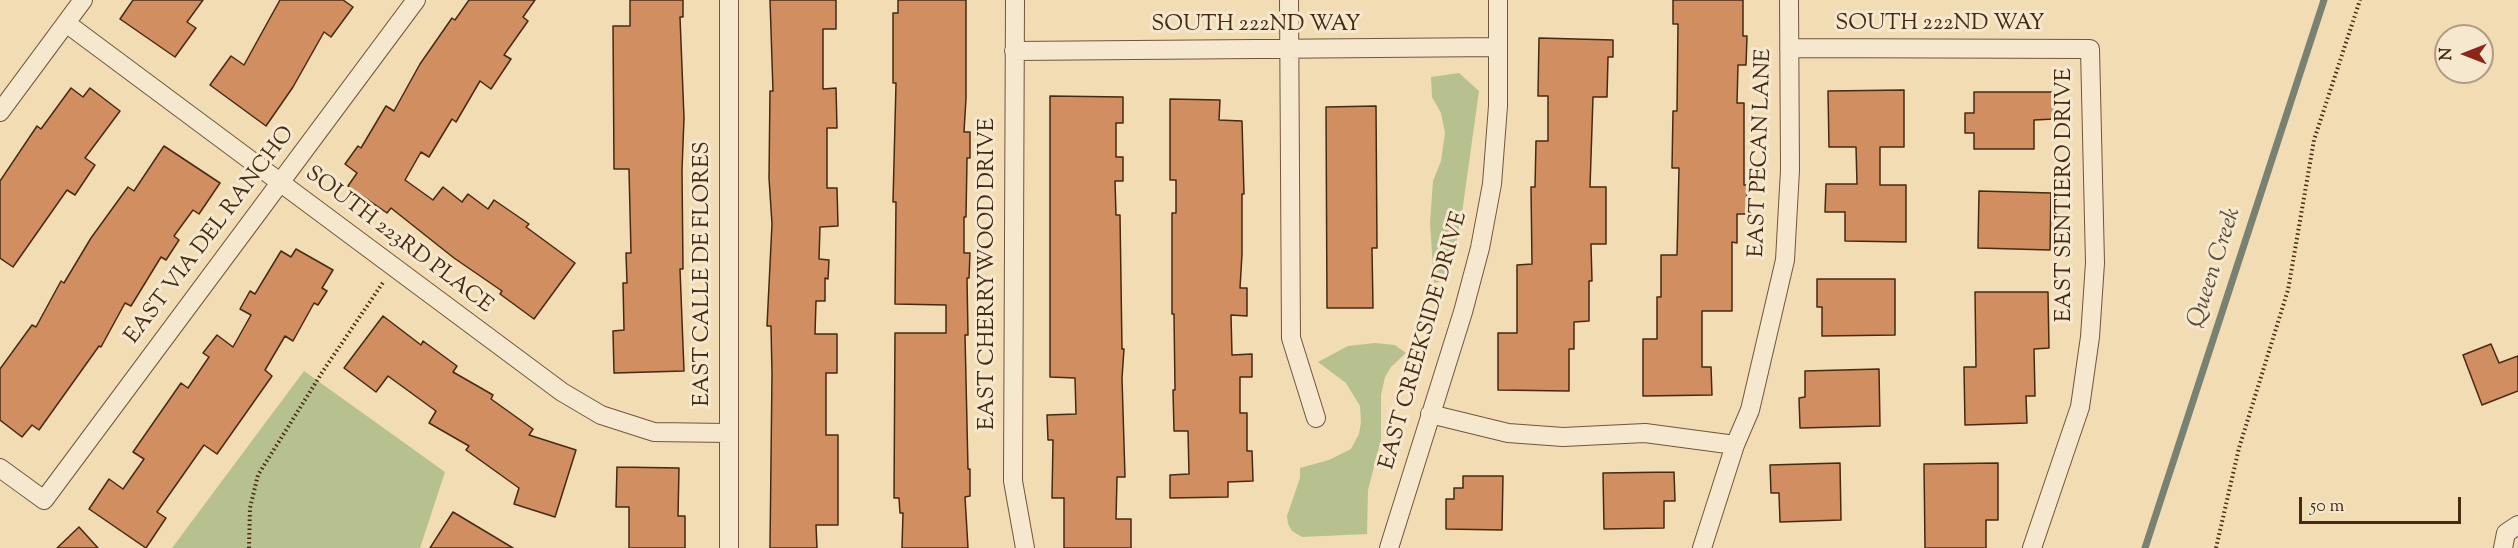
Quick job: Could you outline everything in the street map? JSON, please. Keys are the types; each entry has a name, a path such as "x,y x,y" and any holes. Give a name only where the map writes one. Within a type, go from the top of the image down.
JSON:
{"street":[{"path":"0,112 83,0"},
{"name":"EAST VIA DEL RANCHO","path":"0,468 44,500 416,0"},
{"name":"EAST CALLE DE FLORES","path":"729,0 729,548"},
{"name":"EAST CHERRYWOOD DRIVE","path":"1015,0 1012,481 1025,548"},
{"path":"1289,0 1291,338 1316,418"},
{"name":"EAST CREEKSIDE DRIVE","path":"1389,548 1466,301 1480,248 1490,195 1498,106 1498,0"},
{"name":"EAST PECAN LANE","path":"1702,548 1735,445 1750,410 1785,260 1790,170 1789,0"},
{"name":"SOUTH 223RD PLACE","path":"66,23 562,392 601,415 654,432 728,433"},
{"name":"SOUTH 222ND WAY","path":"1014,51 1498,47"},
{"name":"SOUTH 222ND WAY","path":"1789,48 2090,50"},
{"name":"EAST SENTIERO DRIVE","path":"2032,548 2080,406 2090,337 2095,263 2090,50"},
{"path":"1430,414 1508,433 1563,437 1645,433 1735,445"},
{"path":"2503,548 2506,533 2518,525"}],"path":[{"path":"2216,548 2239,448 2288,290 2314,140 2360,0"},
{"path":"249,548 250,508 258,475 323,371 394,267"}],"green space":[{"path":"1459,73 1479,91 1461,220 1450,273 1446,280 1434,283 1430,223 1433,181 1441,161 1445,133 1441,113 1432,97 1431,77"},
{"path":"1375,343 1395,345 1406,353 1391,367 1385,377 1381,395 1381,440 1368,490 1367,534 1302,537 1292,531 1287,516 1300,478 1300,468 1329,460 1351,449 1359,434 1361,422 1360,406 1346,383 1318,362 1348,346"},
{"path":"304,371 445,472 420,548 172,548"}],"building":[{"path":"133,0 203,0 187,22 196,28 175,57 120,19"},
{"path":"280,0 343,0 353,7 331,37 324,32 293,87 266,126 210,85 231,56 244,65"},
{"path":"469,0 535,0 523,17 528,21 504,55 511,59 491,89 480,81 456,122 452,119 429,157 421,152 405,180 433,200 443,187 462,202 468,194 488,209 494,200 529,224 526,227 575,263 534,319 500,294 502,291 454,258 391,208 387,213 348,186 357,173 345,164 358,146 361,148 386,106 394,111 420,64 452,18 455,20"},
{"path":"630,0 683,0 683,17 680,17 684,118 683,269 680,269 684,371 614,373 613,331 624,330 623,283 627,283 626,253 631,253 629,169 614,169 613,26 630,26"},
{"path":"770,0 836,0 836,29 823,29 823,89 836,88 837,128 827,128 827,188 837,188 838,226 820,227 819,259 829,260 828,279 825,278 825,301 816,301 815,334 837,334 837,373 826,373 826,435 838,435 838,525 816,525 817,548 770,548 772,374 771,326 767,326 772,224 769,178 770,91 773,91"},
{"path":"898,0 966,0 964,132 970,132 966,217 964,217 964,253 970,253 969,278 967,278 968,335 965,335 968,469 970,469 970,496 965,497 968,548 902,548 903,513 900,513 899,498 894,498 895,333 946,333 946,305 895,304 896,202 893,202 896,83 893,83 893,13 898,13"},
{"path":"1673,0 1743,0 1743,36 1747,36 1746,65 1738,65 1737,103 1744,103 1746,214 1737,214 1737,243 1732,242 1732,311 1702,311 1702,367 1711,367 1712,395 1643,396 1643,339 1657,339 1657,297 1661,297 1661,255 1677,255 1679,168 1672,168 1673,111 1677,111 1678,24 1673,24"},
{"path":"1539,38 1613,40 1613,57 1608,57 1607,97 1593,97 1590,187 1606,187 1606,244 1591,244 1592,281 1589,281 1589,321 1574,322 1574,349 1569,349 1569,391 1498,390 1498,333 1517,333 1517,265 1532,264 1531,187 1535,187 1536,141 1548,141 1548,96 1538,96"},
{"path":"71,88 83,97 90,88 120,111 85,158 95,165 75,195 67,190 13,267 0,258 0,181 37,126 41,129"},
{"path":"1904,90 1904,147 1880,147 1880,185 1906,185 1906,242 1845,241 1845,212 1825,212 1826,184 1857,184 1856,147 1829,147 1828,91"},
{"path":"1974,92 2054,92 2054,119 2034,120 2034,149 1974,149 1974,133 1965,133 1965,113 1974,113"},
{"path":"1050,96 1123,97 1123,123 1116,123 1116,157 1123,157 1123,181 1115,181 1116,215 1120,215 1125,477 1117,477 1116,519 1131,519 1131,548 1064,548 1064,498 1052,498 1053,440 1048,440 1047,415 1076,414 1075,378 1050,377"},
{"path":"1170,99 1220,100 1219,120 1242,121 1244,194 1242,194 1240,288 1247,288 1247,316 1231,315 1232,355 1252,354 1252,377 1240,377 1240,413 1247,413 1247,451 1252,451 1253,481 1228,482 1228,497 1170,498 1170,475 1189,474 1188,431 1174,431 1172,213 1176,213 1176,180 1170,180"},
{"path":"1376,106 1377,248 1372,248 1373,308 1327,308 1326,107"},
{"path":"164,146 220,183 199,214 193,210 174,236 179,240 166,260 161,257 131,306 125,303 101,347 99,346 39,430 32,425 22,437 0,420 0,369 32,325 36,327 61,281 64,283 91,238 128,187 134,191"},
{"path":"1979,191 2051,193 2050,250 1978,248"},
{"path":"296,249 333,270 322,288 327,291 318,305 314,303 293,341 285,336 265,370 272,376 217,454 204,445 157,512 166,518 146,548 89,509 109,479 123,489 144,459 133,452 181,383 188,388 209,357 203,353 217,335 233,347 251,315 240,309 250,291 255,294 281,251 291,257"},
{"path":"1817,279 1895,279 1895,335 1822,336 1822,307 1817,307"},
{"path":"1975,292 2048,292 2049,348 2034,349 2035,396 2026,396 2027,423 1965,425 1964,367 1976,367"},
{"path":"383,316 421,345 423,341 457,366 453,372 493,395 491,399 533,429 529,435 576,450 555,517 514,504 519,488 466,450 469,446 429,423 436,411 388,376 376,392 344,368"},
{"path":"2491,344 2499,363 2518,356 2518,391 2482,405 2463,355"},
{"path":"1879,369 1880,426 1800,428 1799,398 1805,397 1805,371"},
{"path":"1840,463 1841,520 1780,522 1779,493 1771,493 1770,465"},
{"path":"1998,463 1998,520 1986,520 1986,548 1925,548 1924,464"},
{"path":"617,467 679,468 678,516 685,516 685,548 629,548 629,507 616,507"},
{"path":"1674,472 1675,501 1664,501 1664,528 1604,529 1603,473"},
{"path":"1463,476 1503,476 1502,530 1446,529 1446,499 1454,499 1454,488 1463,488"},
{"path":"453,512 513,548 430,548"},
{"path":"79,527 98,548 57,548"}],"waterway":[{"name":"Queen Creek","path":"2145,548 2324,0"}]}
